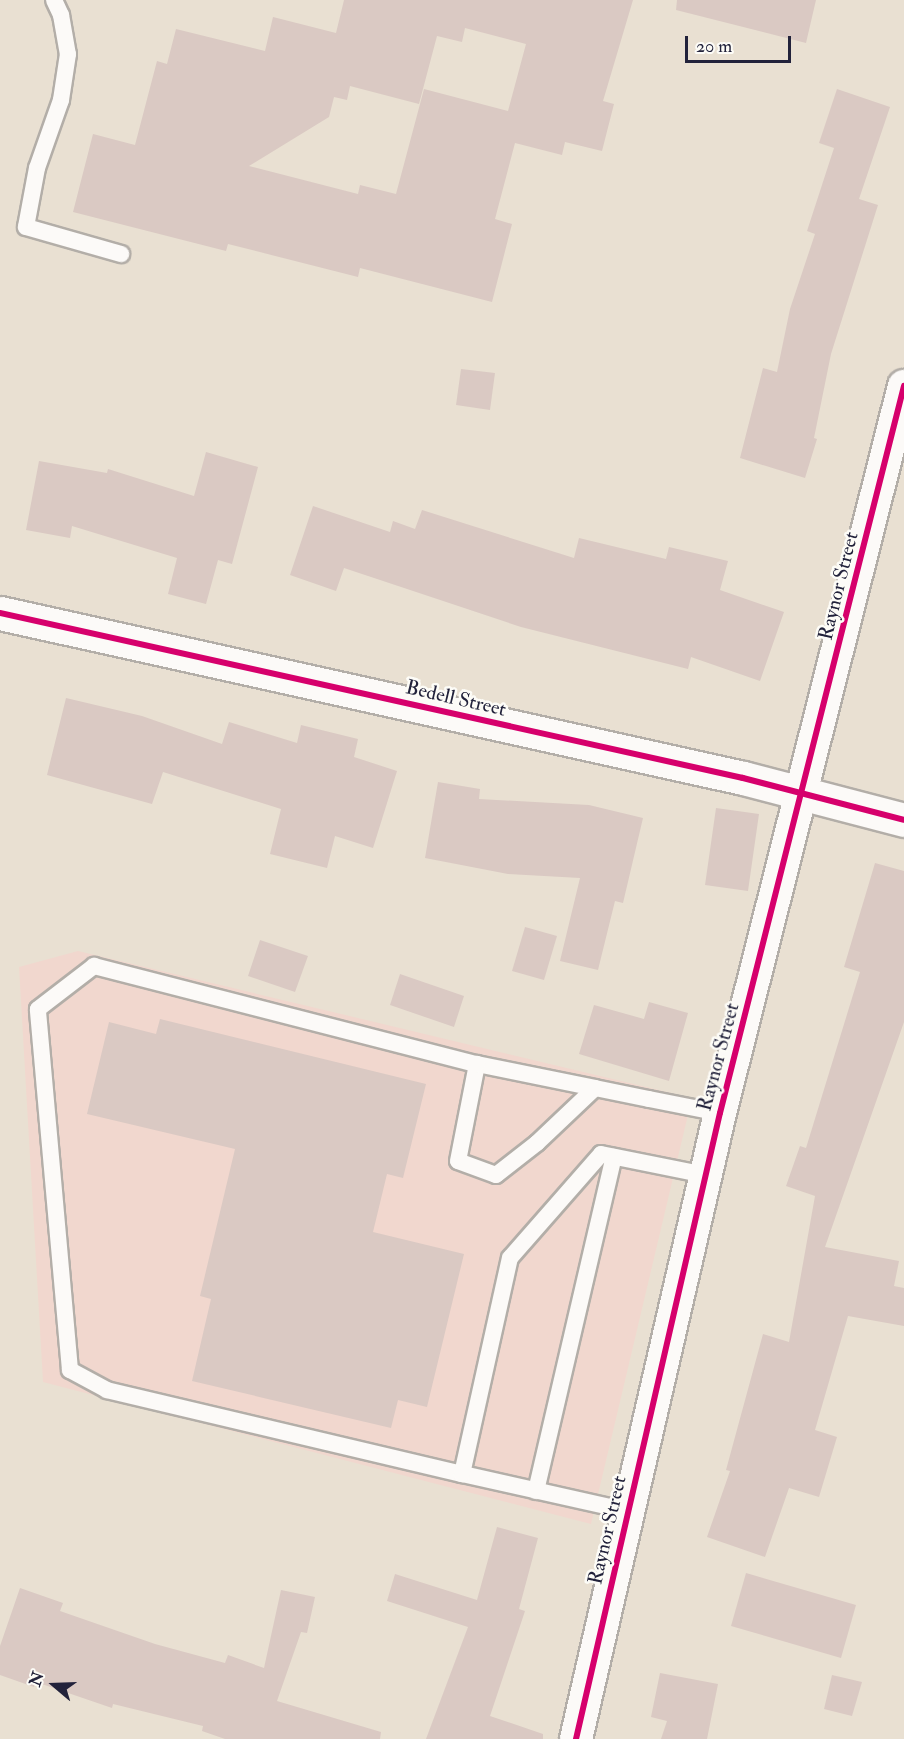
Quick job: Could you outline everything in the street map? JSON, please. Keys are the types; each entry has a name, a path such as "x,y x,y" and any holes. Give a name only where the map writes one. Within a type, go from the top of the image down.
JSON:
{"street":[{"name":"Raynor Street","path":"576,1739 720,1113 804,793 904,386"},
{"name":"Bedell Street","path":"0,613 804,793 904,820"}],"lane":[{"path":"54,0 62,15 68,54 61,100 37,168 26,227 121,254"},
{"path":"628,1511 107,1390 70,1370 38,1009 94,966 477,1064 720,1113"},
{"path":"477,1064 458,1161 496,1175 537,1143 595,1088"},
{"path":"462,1474 510,1258 601,1154 705,1175"},
{"path":"536,1491 614,1157"}],"shaded area":[{"path":"78,951 692,1098 591,1524 43,1382 19,967"}],"building":[{"path":"344,0 633,0 603,101 614,104 602,151 565,142 562,155 515,143 495,219 512,224 492,302 360,268 358,277 228,244 226,251 73,212 93,134 135,145 157,61 167,64 176,29 265,51 273,17 336,33","holes":["465,28 526,44 508,111 424,89 396,194 360,185 358,194 249,166 329,117 334,97 347,100 350,86 419,104 437,36 462,42"]},
{"path":"677,0 816,0 806,43 676,10"},
{"path":"837,89 890,107 859,199 878,205 831,354 814,438 817,439 805,478 740,458 763,368 777,372 790,309 815,234 807,231 834,148 819,143"},
{"path":"461,369 495,373 490,410 456,405"},
{"path":"206,452 258,467 232,564 218,560 206,604 168,594 177,558 72,526 70,538 26,530 39,461 107,473 108,469 194,496"},
{"path":"313,506 390,532 393,521 415,529 422,510 574,558 579,538 666,559 669,547 728,561 720,590 784,612 760,681 691,657 688,669 521,627 344,568 336,591 290,575"},
{"path":"66,698 142,716 222,744 229,722 297,743 301,725 358,739 354,757 397,771 373,848 335,836 327,868 270,854 281,809 163,772 152,804 47,775"},
{"path":"438,782 480,789 479,799 589,805 643,818 623,903 615,901 598,970 560,961 580,878 508,874 425,858"},
{"path":"716,808 759,814 748,891 705,885"},
{"path":"875,863 904,871 904,1022 825,1247 899,1261 894,1286 904,1288 904,1326 848,1316 815,1430 837,1437 819,1497 789,1488 765,1557 707,1537 730,1471 726,1470 763,1334 789,1342 815,1196 786,1186 800,1146 806,1148 860,972 844,967"},
{"path":"525,927 557,936 544,980 512,971"},
{"path":"260,940 308,956 295,992 248,976"},
{"path":"400,974 464,996 454,1027 390,1005"},
{"path":"649,1002 688,1013 669,1081 579,1054 594,1005 644,1019"},
{"path":"160,1019 426,1084 403,1178 387,1174 373,1232 464,1254 427,1407 398,1400 391,1428 192,1381 211,1299 200,1296 235,1149 87,1114 109,1022 156,1034"},
{"path":"497,1527 538,1538 519,1609 525,1611 490,1716 543,1734 543,1739 426,1739 468,1627 387,1601 395,1574 477,1600"},
{"path":"746,1573 856,1605 841,1658 731,1626"},
{"path":"20,1588 63,1603 60,1611 155,1644 225,1663 228,1655 264,1668 281,1590 315,1597 307,1633 301,1632 277,1701 381,1732 380,1739 225,1739 202,1731 203,1726 113,1704 112,1708 36,1682 34,1687 0,1675 0,1646"},
{"path":"660,1673 718,1684 707,1739 661,1739 667,1721 651,1717"},
{"path":"832,1675 862,1682 852,1716 824,1709"}],"cycle path":[{"path":"576,1739 720,1113 904,386"},
{"path":"0,613 743,778 904,820"}]}
